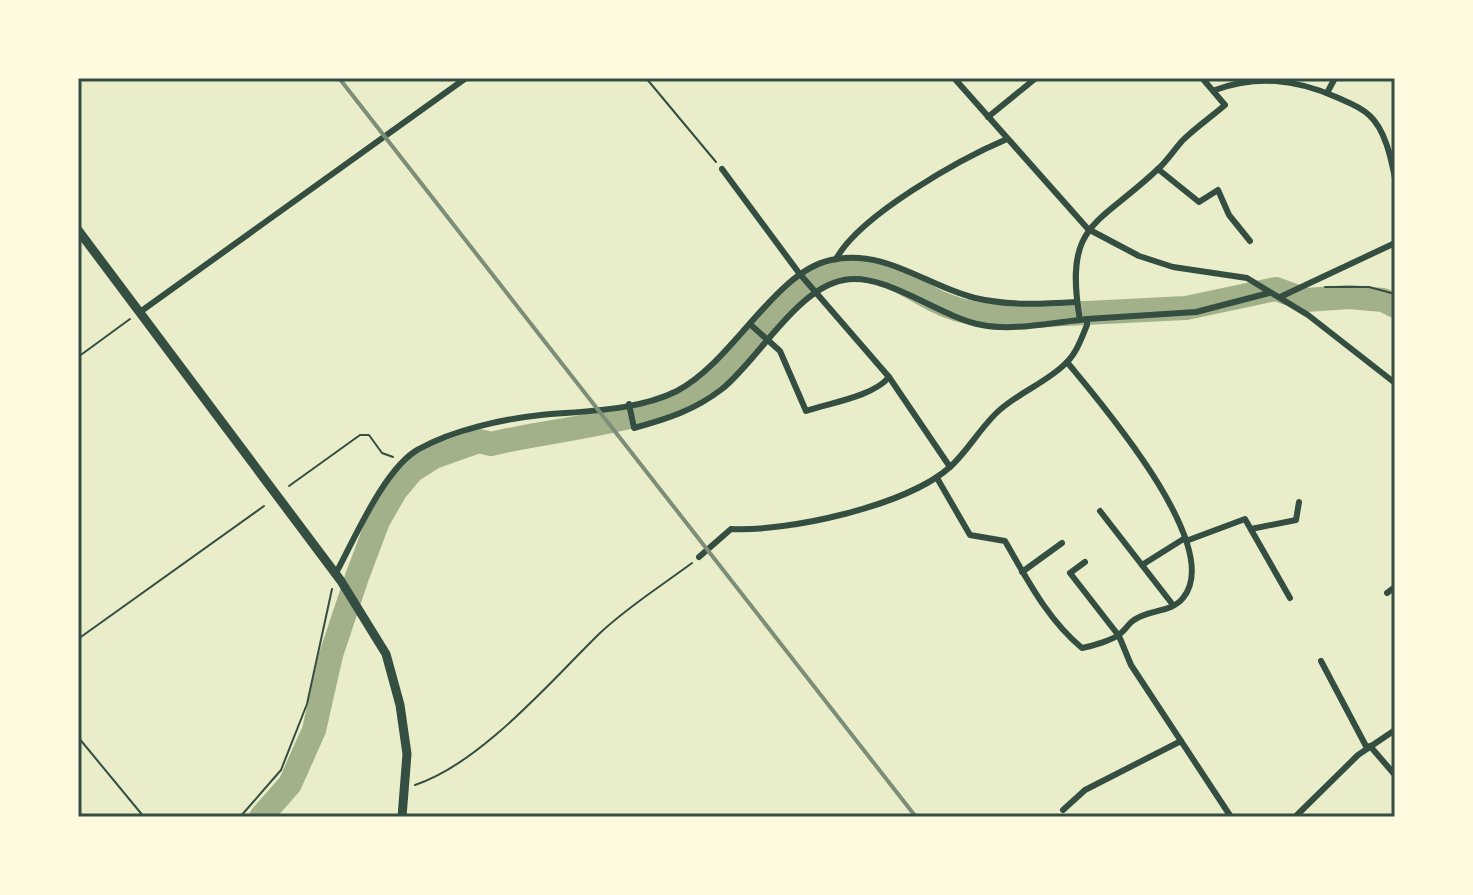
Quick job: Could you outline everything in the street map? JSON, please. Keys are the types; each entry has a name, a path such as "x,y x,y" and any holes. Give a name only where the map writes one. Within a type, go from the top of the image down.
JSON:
{"main road":[{"path":"78,230 338,578 386,654 400,705 407,754 402,817"}],"street":[{"path":"140,312 466,78"},
{"path":"954,78 1088,229 1139,256 1173,267 1247,278 1280,297 1395,383"},
{"path":"988,117 1036,78"},
{"path":"699,557 731,529 762,530 868,508 897,499 937,478 999,409 1067,362 1082,318 1073,271 1088,229 1099,215 1158,169 1184,139 1225,105 1202,78"},
{"path":"1327,93 1335,78"},
{"path":"1215,90 1264,79 1299,84 1327,93 1371,115 1384,140 1395,178"},
{"path":"836,259 847,240 940,174 1007,139"},
{"path":"722,169 801,274 889,377 950,467"},
{"path":"1158,169 1199,202 1218,190 1229,215 1250,241"},
{"path":"1280,297 1395,243"},
{"path":"338,578 392,476 417,449 462,432 536,415 629,404 675,392 713,367 801,274 836,259 859,258 892,263 973,298 1028,305 1077,304"},
{"path":"629,404 634,428 688,411 726,386 816,291 843,280 883,285 960,320 985,326 1196,312 1270,293"},
{"path":"751,325 780,351 806,411 856,393 868,393 889,377"},
{"path":"937,478 970,535 1005,541 1051,616 1082,648 1119,636 1133,620 1173,605 1184,597 1190,583 1186,540 1140,452 1067,362"},
{"path":"1251,529 1296,520 1299,502"},
{"path":"1100,511 1173,605"},
{"path":"1142,565 1186,540 1232,521 1245,519 1290,598"},
{"path":"1022,572 1062,543"},
{"path":"1085,562 1070,573 1119,636 1131,665 1231,817"},
{"path":"1387,593 1395,587"},
{"path":"1321,661 1369,747 1395,775"},
{"path":"1295,817 1369,747 1395,730"},
{"path":"1063,810 1085,790 1181,741"}],"path":[{"path":"646,78 722,169"},
{"path":"1313,282 1321,287 1369,287 1395,294"},
{"path":"78,357 140,312"},
{"path":"289,486 360,435 369,435 389,458 417,449"},
{"path":"78,639 264,506"},
{"path":"406,788 436,779 507,725 601,632 699,557"},
{"path":"240,817 281,770 307,704 338,578"},
{"path":"78,737 144,817"}],"waterway":[{"path":"261,817 290,784 314,730 331,655 378,521 396,490 412,471 434,457 479,441 491,444 610,422 670,405 696,393 729,366 781,304 809,280 825,272 855,269 879,272 952,308 1004,317 1186,308 1276,289 1306,300 1349,297 1383,300 1395,306"}],"railway":[{"path":"339,78 916,817"}]}
